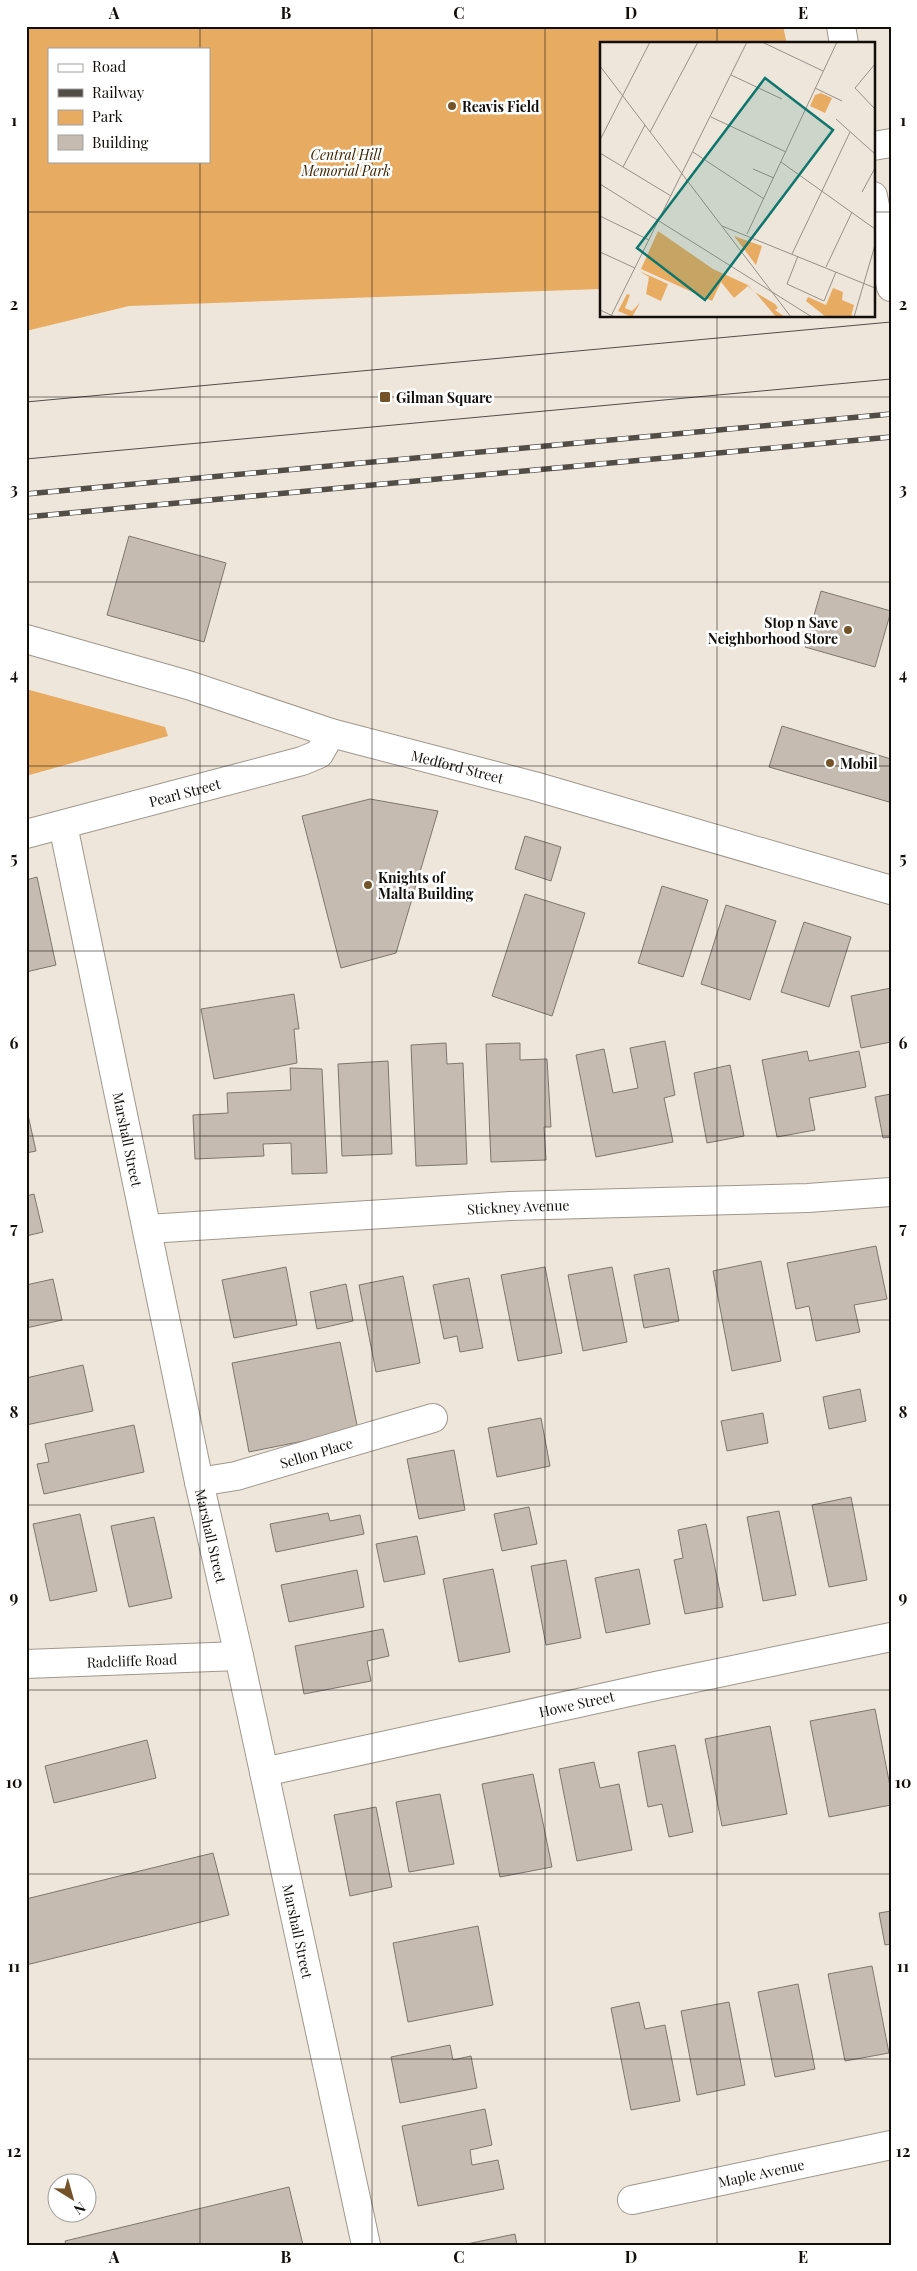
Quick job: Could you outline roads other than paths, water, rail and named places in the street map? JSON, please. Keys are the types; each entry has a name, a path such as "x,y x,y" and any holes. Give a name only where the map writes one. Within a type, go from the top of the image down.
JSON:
{"street":[{"path":"841,26 844,42"},
{"path":"874,146 891,143"},
{"path":"874,201 891,287"},
{"name":"Medford Street","path":"26,639 188,686 331,733 534,786 891,890"},
{"name":"Pearl Street","path":"26,834 302,761 319,754 331,733"},
{"name":"Marshall Street","path":"63,825 199,1482 239,1656 366,2245"},
{"name":"Stickney Avenue","path":"148,1229 510,1206 798,1198 891,1192"},
{"name":"Sellon Place","path":"199,1482 236,1476 434,1418"},
{"name":"Howe Street","path":"264,1772 656,1686 891,1637"},
{"name":"Radcliffe Road","path":"26,1664 239,1656"},
{"name":"Maple Avenue","path":"632,2200 891,2145"}],"tram line":[{"path":"26,402 891,322"},
{"path":"26,459 891,379"}],"railway":[{"path":"26,494 891,414"},
{"path":"26,517 891,437"}],"place":[{"name":"Reavis Field","path":"452,106"},
{"name":"Gilman Square","path":"385,397"},
{"name":"Stop n Save Neighborhood Store","path":"848,630"},
{"name":"Mobil","path":"830,763"},
{"name":"Knights of Malta Building","path":"368,885"}],"park label":[{"name":"Central Hill Memorial Park","path":"346,162"}]}
